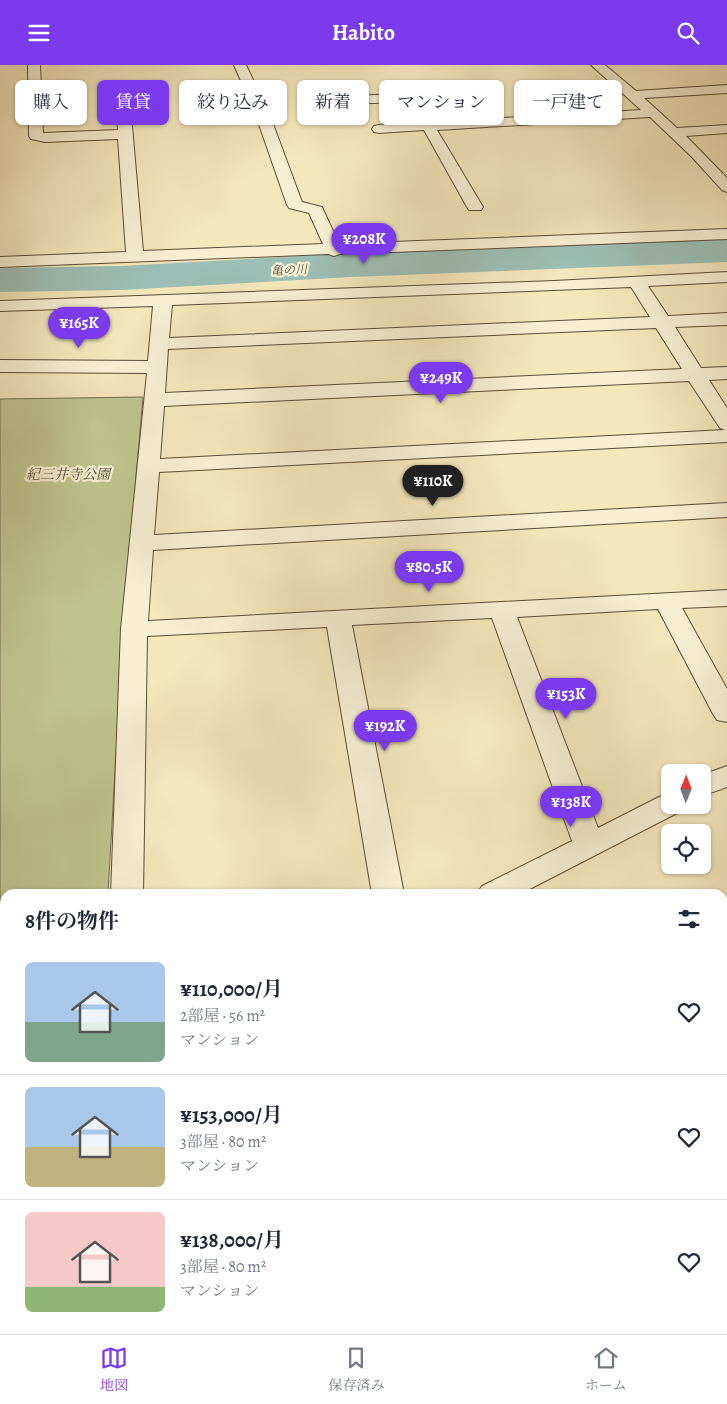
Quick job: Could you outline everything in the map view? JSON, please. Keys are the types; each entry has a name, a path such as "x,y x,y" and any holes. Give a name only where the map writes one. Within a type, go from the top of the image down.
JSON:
{"street":[{"path":"34,65 36,136 45,138 125,134"},
{"path":"240,65 262,113 295,205 316,210 334,251"},
{"path":"597,65 675,132 701,157 727,187"},
{"path":"634,95 727,89"},
{"path":"369,99 408,98 428,126 475,207"},
{"path":"379,129 727,102"},
{"path":"124,125 135,258"},
{"path":"675,132 727,129"},
{"path":"701,157 718,157"},
{"path":"0,262 334,251 727,234"},
{"path":"0,292 708,265 727,269"},
{"path":"636,281 644,275 727,269"},
{"path":"0,305 727,277"},
{"path":"636,281 727,424"},
{"path":"127,889 134,629 163,300"},
{"path":"159,344 727,319"},
{"path":"0,366 157,367"},
{"path":"154,400 727,373"},
{"path":"148,466 727,436"},
{"path":"142,543 727,510"},
{"path":"134,629 727,598"},
{"path":"666,601 727,714"},
{"path":"502,610 589,845"},
{"path":"338,618 387,889"},
{"path":"711,783 727,775"},
{"path":"503,889 661,809"}],"green space":[{"name":"紀三井寺公園","path":"143,397 124,613 108,889 0,889 0,399"}],"waterway":[{"name":"亀の川","path":"0,280 122,278 351,265 727,250"}]}
